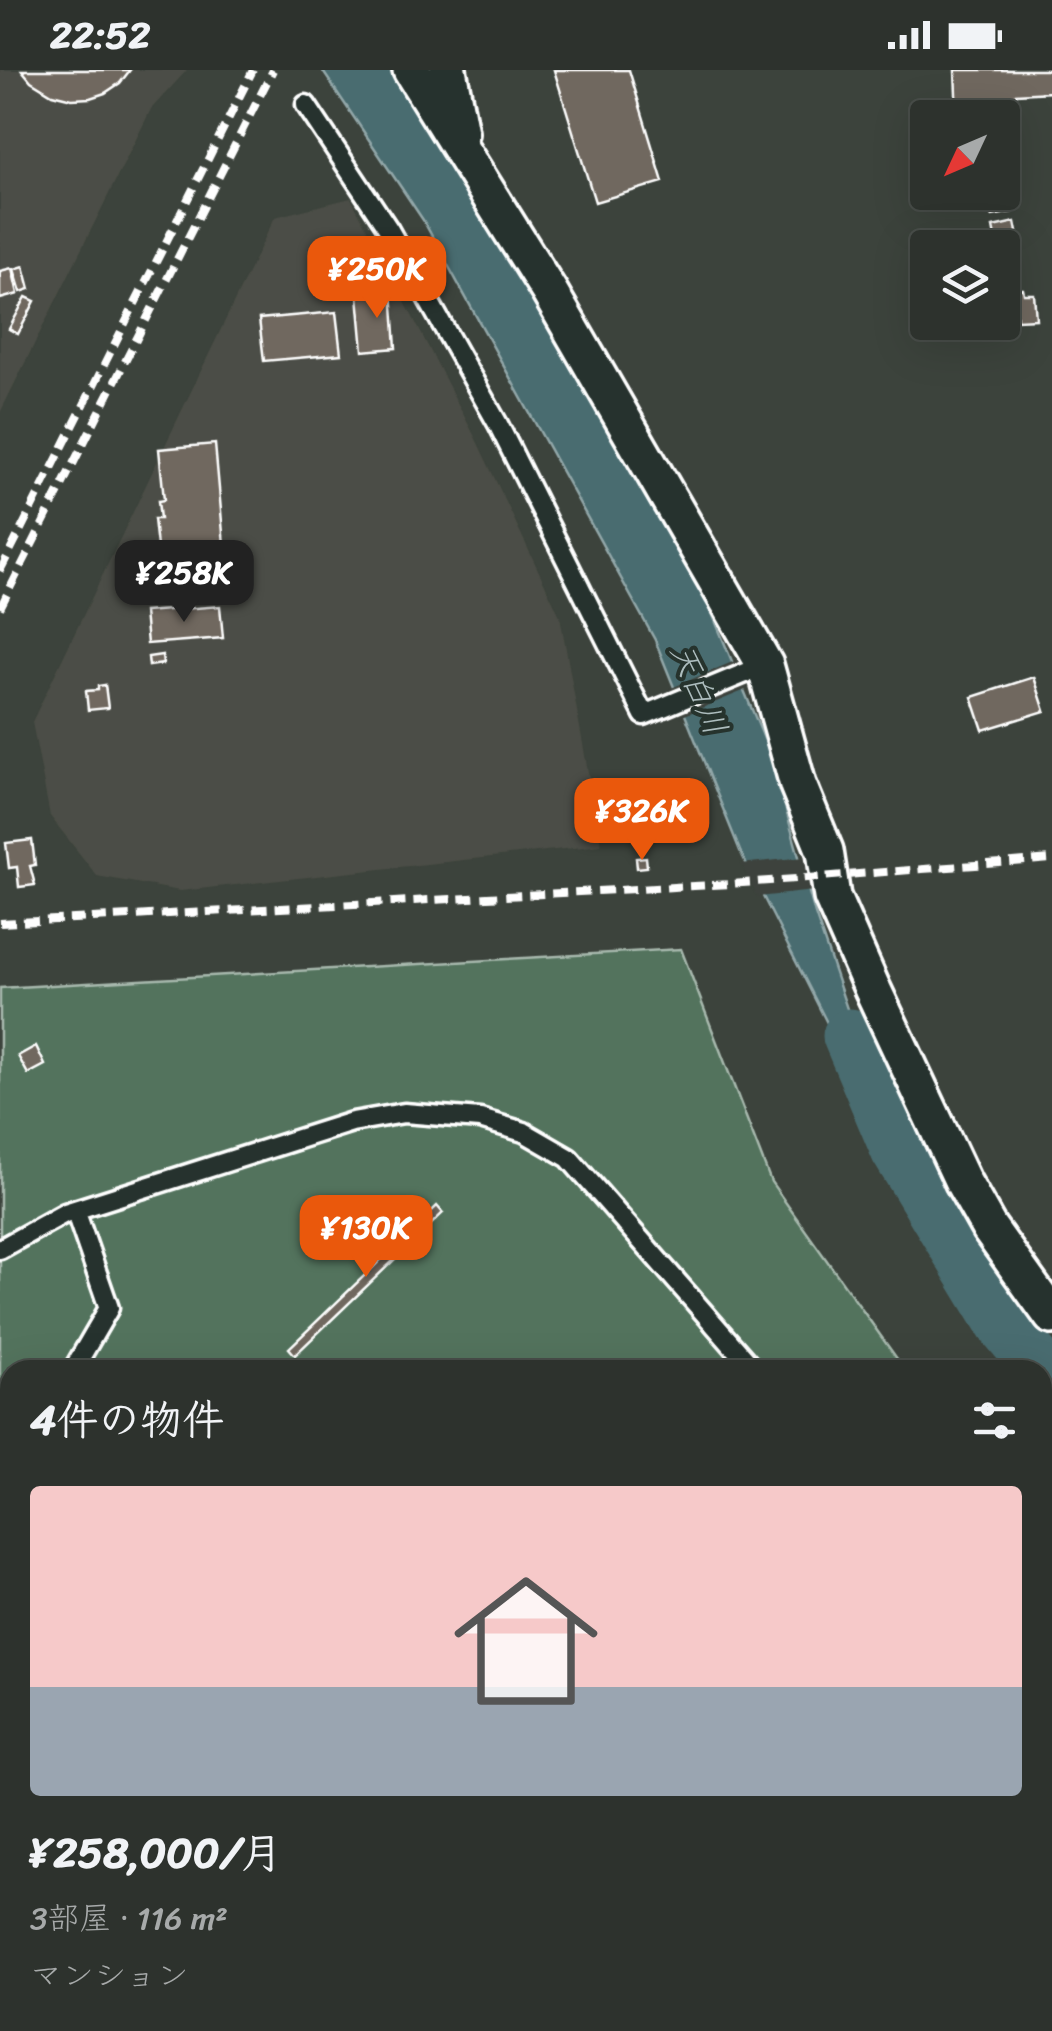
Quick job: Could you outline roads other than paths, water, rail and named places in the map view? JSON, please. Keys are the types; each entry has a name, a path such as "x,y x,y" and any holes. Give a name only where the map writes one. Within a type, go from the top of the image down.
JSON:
{"street":[{"path":"412,70 549,290 759,668 824,851 832,897 872,988 963,1182 989,1228 1052,1316"},
{"path":"448,70 464,154"}],"lane":[{"path":"306,105 389,230 480,392 644,715 759,668"},
{"path":"0,1249 75,1210 352,1122 404,1113 441,1114 524,1132 569,1158 745,1360"},
{"path":"75,1210 109,1308 78,1360"}],"water":[{"path":"322,70 399,70 560,333 707,601 770,753 815,914 901,1169 740,851 655,640 423,220"}],"waterway":[{"name":"天白川","path":"850,1036 898,1150 1003,1323 1034,1360"}],"railway":[{"path":"0,571 253,70"},
{"path":"0,608 273,70"},
{"path":"0,923 730,884 1052,859"}]}
